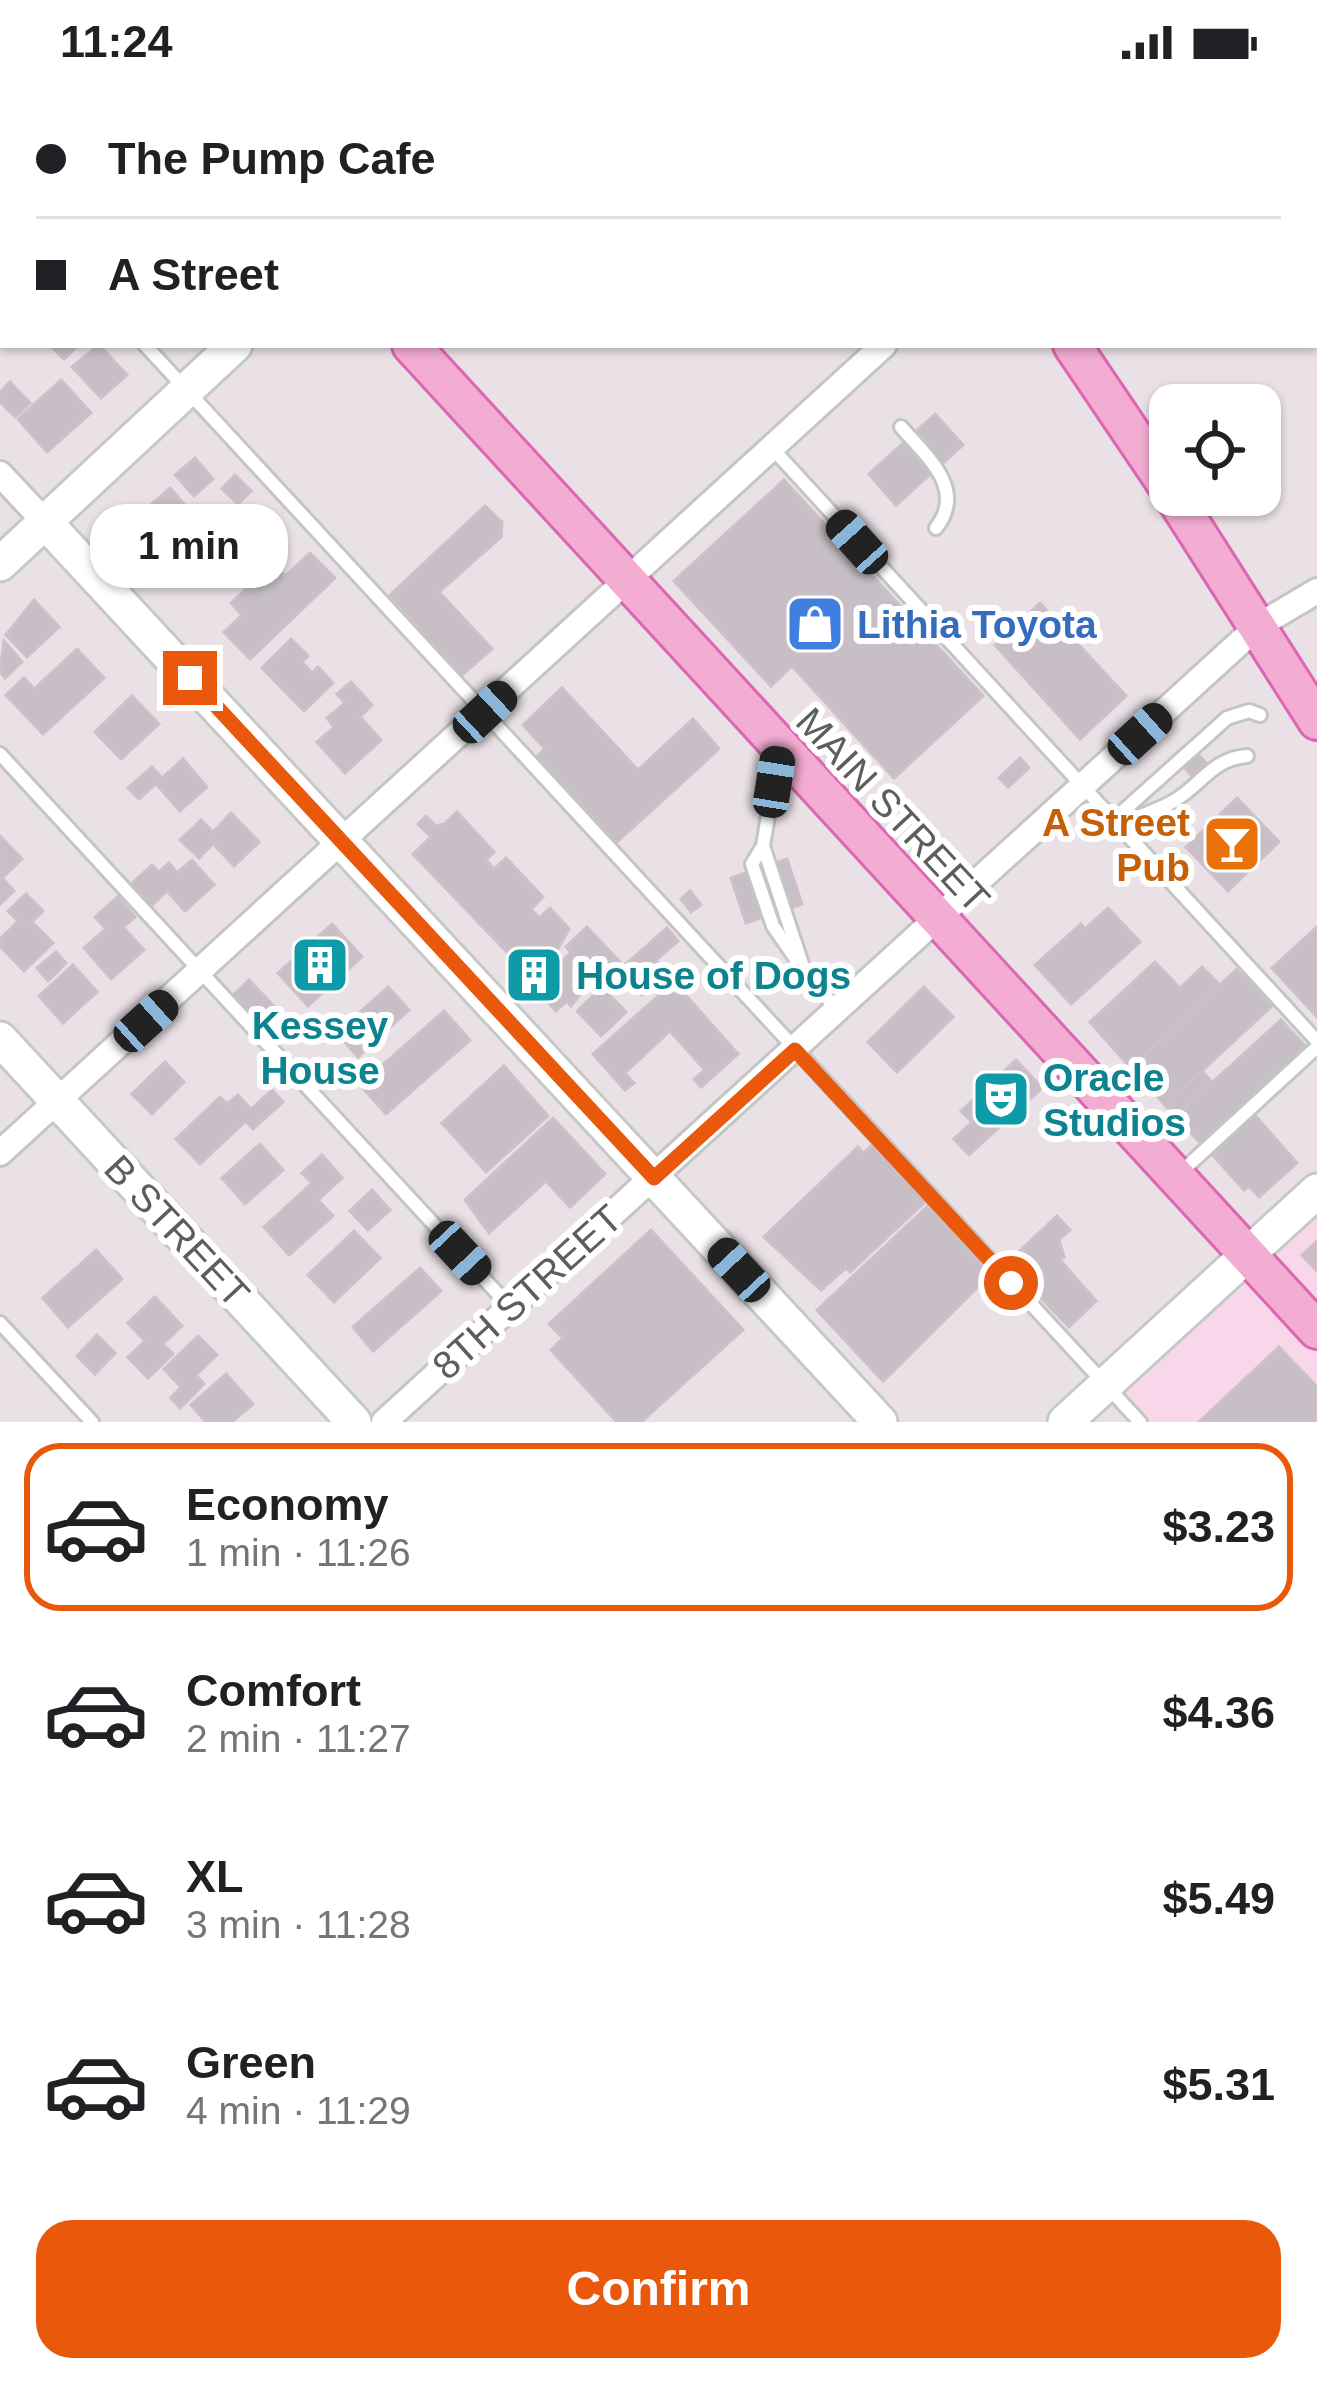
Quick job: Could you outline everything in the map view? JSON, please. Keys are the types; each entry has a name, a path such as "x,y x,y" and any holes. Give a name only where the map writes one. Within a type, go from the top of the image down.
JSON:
{"main road":[{"name":"MAIN STREET","path":"413,348 1317,1330"},
{"path":"1074,348 1149,458"},
{"path":"1187,516 1317,721"}],"street":[{"path":"0,564 232,348"},
{"path":"0,1154 881,348"},
{"path":"0,473 880,1422"},
{"name":"8TH STREET","path":"384,1422 1258,626 1317,591"},
{"name":"B STREET","path":"0,1039 354,1422"},
{"path":"1065,1422 1317,1191"}],"lane":[{"path":"148,348 1140,1422"},
{"path":"901,427 946,484 948,508 936,528"},
{"path":"771,447 1317,1044 1176,1178"},
{"path":"1117,825 1227,718 1249,711 1260,715"},
{"path":"779,749 763,846 803,970 838,1011"},
{"path":"0,754 510,1307"},
{"path":"1117,825 1178,798 1221,761 1247,756"},
{"path":"0,1323 92,1422"}],"shaded area":[{"path":"1317,1191 1317,1422 1140,1422 1105,1384"}],"building":[{"path":"53,348 75,348 64,359"},
{"path":"102,348 127,375 101,398 72,367"},
{"path":"61,380 91,413 47,452 18,419"},
{"path":"10,382 30,403 15,417 0,402 0,392"},
{"path":"935,414 963,445 896,505 869,474"},
{"path":"195,458 213,479 194,496 175,475"},
{"path":"235,475 251,491 238,504 222,489"},
{"name":"Lithia Toyota","path":"784,480 983,696 894,778 792,666 771,686 674,581"},
{"path":"170,488 210,534 193,550 179,533 157,552 131,522"},
{"path":"485,506 502,522 501,537 439,592 492,649 461,676 389,596"},
{"path":"310,553 335,578 250,659 224,632 242,615 231,603 273,564 285,576"},
{"path":"34,600 59,627 27,657 6,635"},
{"path":"1040,603 1126,696 1080,739 995,645"},
{"path":"291,639 308,656 302,662 312,673 318,667 333,683 304,711 262,668"},
{"path":"4,641 22,662 5,678 0,672"},
{"path":"77,649 104,678 43,734 6,695 24,678 34,689"},
{"path":"351,682 372,705 360,717 381,740 345,773 317,742 334,727 327,718 345,703 337,694"},
{"path":"562,688 638,770 693,719 719,749 616,843 537,756 545,749 523,725"},
{"path":"132,696 159,724 121,759 95,732"},
{"path":"1197,753 1206,763 1192,776 1183,766"},
{"path":"1020,758 1029,768 1008,787 999,778"},
{"path":"183,759 207,787 180,811 156,784 139,799 128,788 152,767 162,778"},
{"name":"A Street Pub","path":"1237,798 1279,842 1228,891 1186,847"},
{"path":"457,812 494,852 486,860 494,869 506,858 543,897 531,909 539,918 550,908 569,929 556,952 551,946 523,969 413,854 431,837 418,824 426,816 436,826"},
{"path":"231,813 259,842 234,866 213,844 199,858 180,840 201,820 213,832"},
{"path":"0,836 22,859 2,878 14,891 0,904"},
{"path":"787,859 802,904 746,923 731,878"},
{"path":"192,860 214,885 185,911 167,891 151,906 131,884 152,865 159,872 169,863 177,873"},
{"path":"690,891 701,905 691,912 681,899"},
{"path":"26,894 43,911 32,922 53,943 24,971 0,946 0,939 18,921 8,911"},
{"path":"118,897 135,917 123,927 144,950 111,979 84,948 106,929 95,917"},
{"path":"1108,908 1140,942 1071,1004 1035,965 1081,924 1085,929"},
{"name":"Kessey House","path":"332,924 362,957 308,1006 278,973"},
{"path":"587,927 620,962 599,982 594,977 571,1006 567,1001 556,1011 536,990 551,975 544,967 556,956 561,962 571,952 566,947"},
{"path":"1317,927 1317,1017 1272,968"},
{"path":"667,928 678,941 656,960 667,973 642,995 619,970"},
{"path":"56,952 66,963 48,981 37,968"},
{"name":"House of Dogs","path":"534,961 544,965 548,975 544,985 534,989 524,985 520,975 524,965"},
{"path":"1155,962 1180,988 1202,967 1220,985 1131,1068 1090,1022"},
{"path":"73,965 97,992 63,1023 39,996"},
{"path":"1237,969 1272,1006 1165,1105 1131,1068"},
{"path":"249,980 285,1018 268,1034 232,996"},
{"path":"674,982 738,1054 701,1087 694,1079 705,1070 670,1031 625,1073 634,1083 625,1090 593,1054"},
{"path":"388,987 409,1010 358,1057 337,1033"},
{"path":"602,987 626,1012 601,1036 577,1011"},
{"path":"924,987 953,1017 897,1072 868,1042"},
{"path":"444,1011 470,1040 386,1114 360,1085"},
{"path":"1281,1020 1306,1047 1201,1144 1175,1116"},
{"name":"Oracle Studios","path":"1016,1060 1042,1088 969,1155 954,1139 972,1122 961,1111"},
{"path":"165,1062 184,1082 152,1114 132,1094"},
{"path":"504,1066 548,1116 486,1172 442,1123"},
{"path":"1202,1071 1212,1082 1175,1116 1165,1105"},
{"path":"272,1090 283,1102 253,1129 246,1121 200,1164 176,1139 220,1097 227,1104 238,1095 251,1109"},
{"path":"1252,1112 1297,1163 1259,1197 1249,1186 1244,1190 1209,1151"},
{"path":"553,1118 605,1174 570,1207 546,1181 489,1233 465,1200"},
{"path":"260,1144 283,1170 245,1204 222,1178"},
{"path":"872,1145 926,1201 850,1272 846,1268 821,1290 764,1237 858,1147 863,1153"},
{"path":"322,1155 342,1178 318,1200 333,1216 289,1255 264,1227 312,1183 302,1173"},
{"path":"372,1190 390,1210 368,1230 350,1211"},
{"path":"928,1206 991,1274 883,1381 817,1310"},
{"path":"1057,1216 1070,1230 1059,1240 1064,1257 1060,1260 1096,1301 1069,1327 1007,1263"},
{"path":"651,1230 743,1330 641,1422 617,1422 551,1350 563,1338 549,1324"},
{"path":"354,1231 380,1258 334,1302 308,1275"},
{"path":"1317,1241 1317,1271 1302,1255"},
{"path":"96,1250 122,1279 68,1327 43,1298"},
{"path":"420,1268 441,1291 373,1351 353,1327"},
{"path":"155,1297 182,1326 163,1344 173,1354 148,1378 128,1357 145,1341 128,1323"},
{"path":"97,1335 115,1353 95,1374 77,1356"},
{"path":"198,1336 217,1355 196,1375 204,1384 180,1408 171,1398 181,1387 164,1369"},
{"path":"1279,1347 1317,1387 1317,1422 1199,1422"},
{"path":"226,1374 253,1404 232,1422 206,1422 191,1405"}],"place":[{"name":"Lithia Toyota","path":"815,624"},
{"name":"A Street Pub","path":"1232,844"},
{"name":"Kessey House","path":"320,965"},
{"name":"House of Dogs","path":"534,975"},
{"name":"Oracle Studios","path":"1001,1099"}],"route":[{"path":"190,678 654,1178 795,1050 1011,1283"}]}
